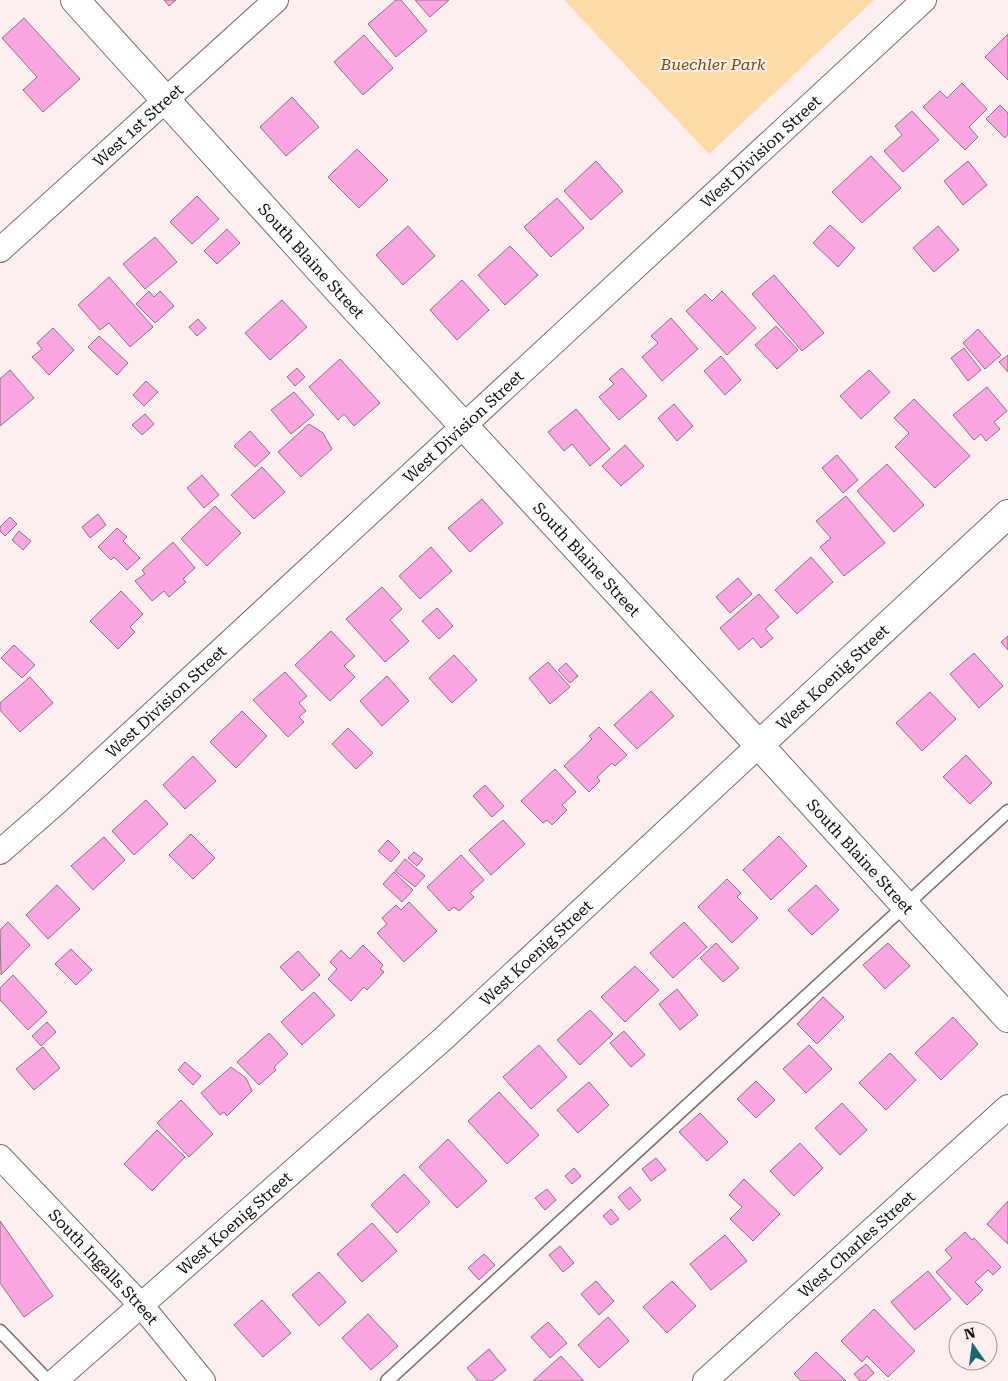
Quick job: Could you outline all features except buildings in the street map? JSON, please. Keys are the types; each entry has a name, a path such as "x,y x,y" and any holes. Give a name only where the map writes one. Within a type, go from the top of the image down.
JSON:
{"street":[{"name":"South Blaine Street","path":"75,0 464,426 760,744 1008,1018"},
{"name":"West 1st Street","path":"0,250 165,98 276,0"},
{"name":"West Division Street","path":"0,852 56,803 924,0"},
{"name":"West Koenig Street","path":"55,1381 443,1038 1008,514"},
{"name":"West Charles Street","path":"705,1381 1008,1107"},
{"name":"South Ingalls Street","path":"0,1159 141,1305 203,1381"}],"lane":[{"path":"387,1381 1008,811"},
{"path":"0,1331 48,1381"}],"green space":[{"name":"Buechler Park","path":"564,0 874,0 709,154"}]}
